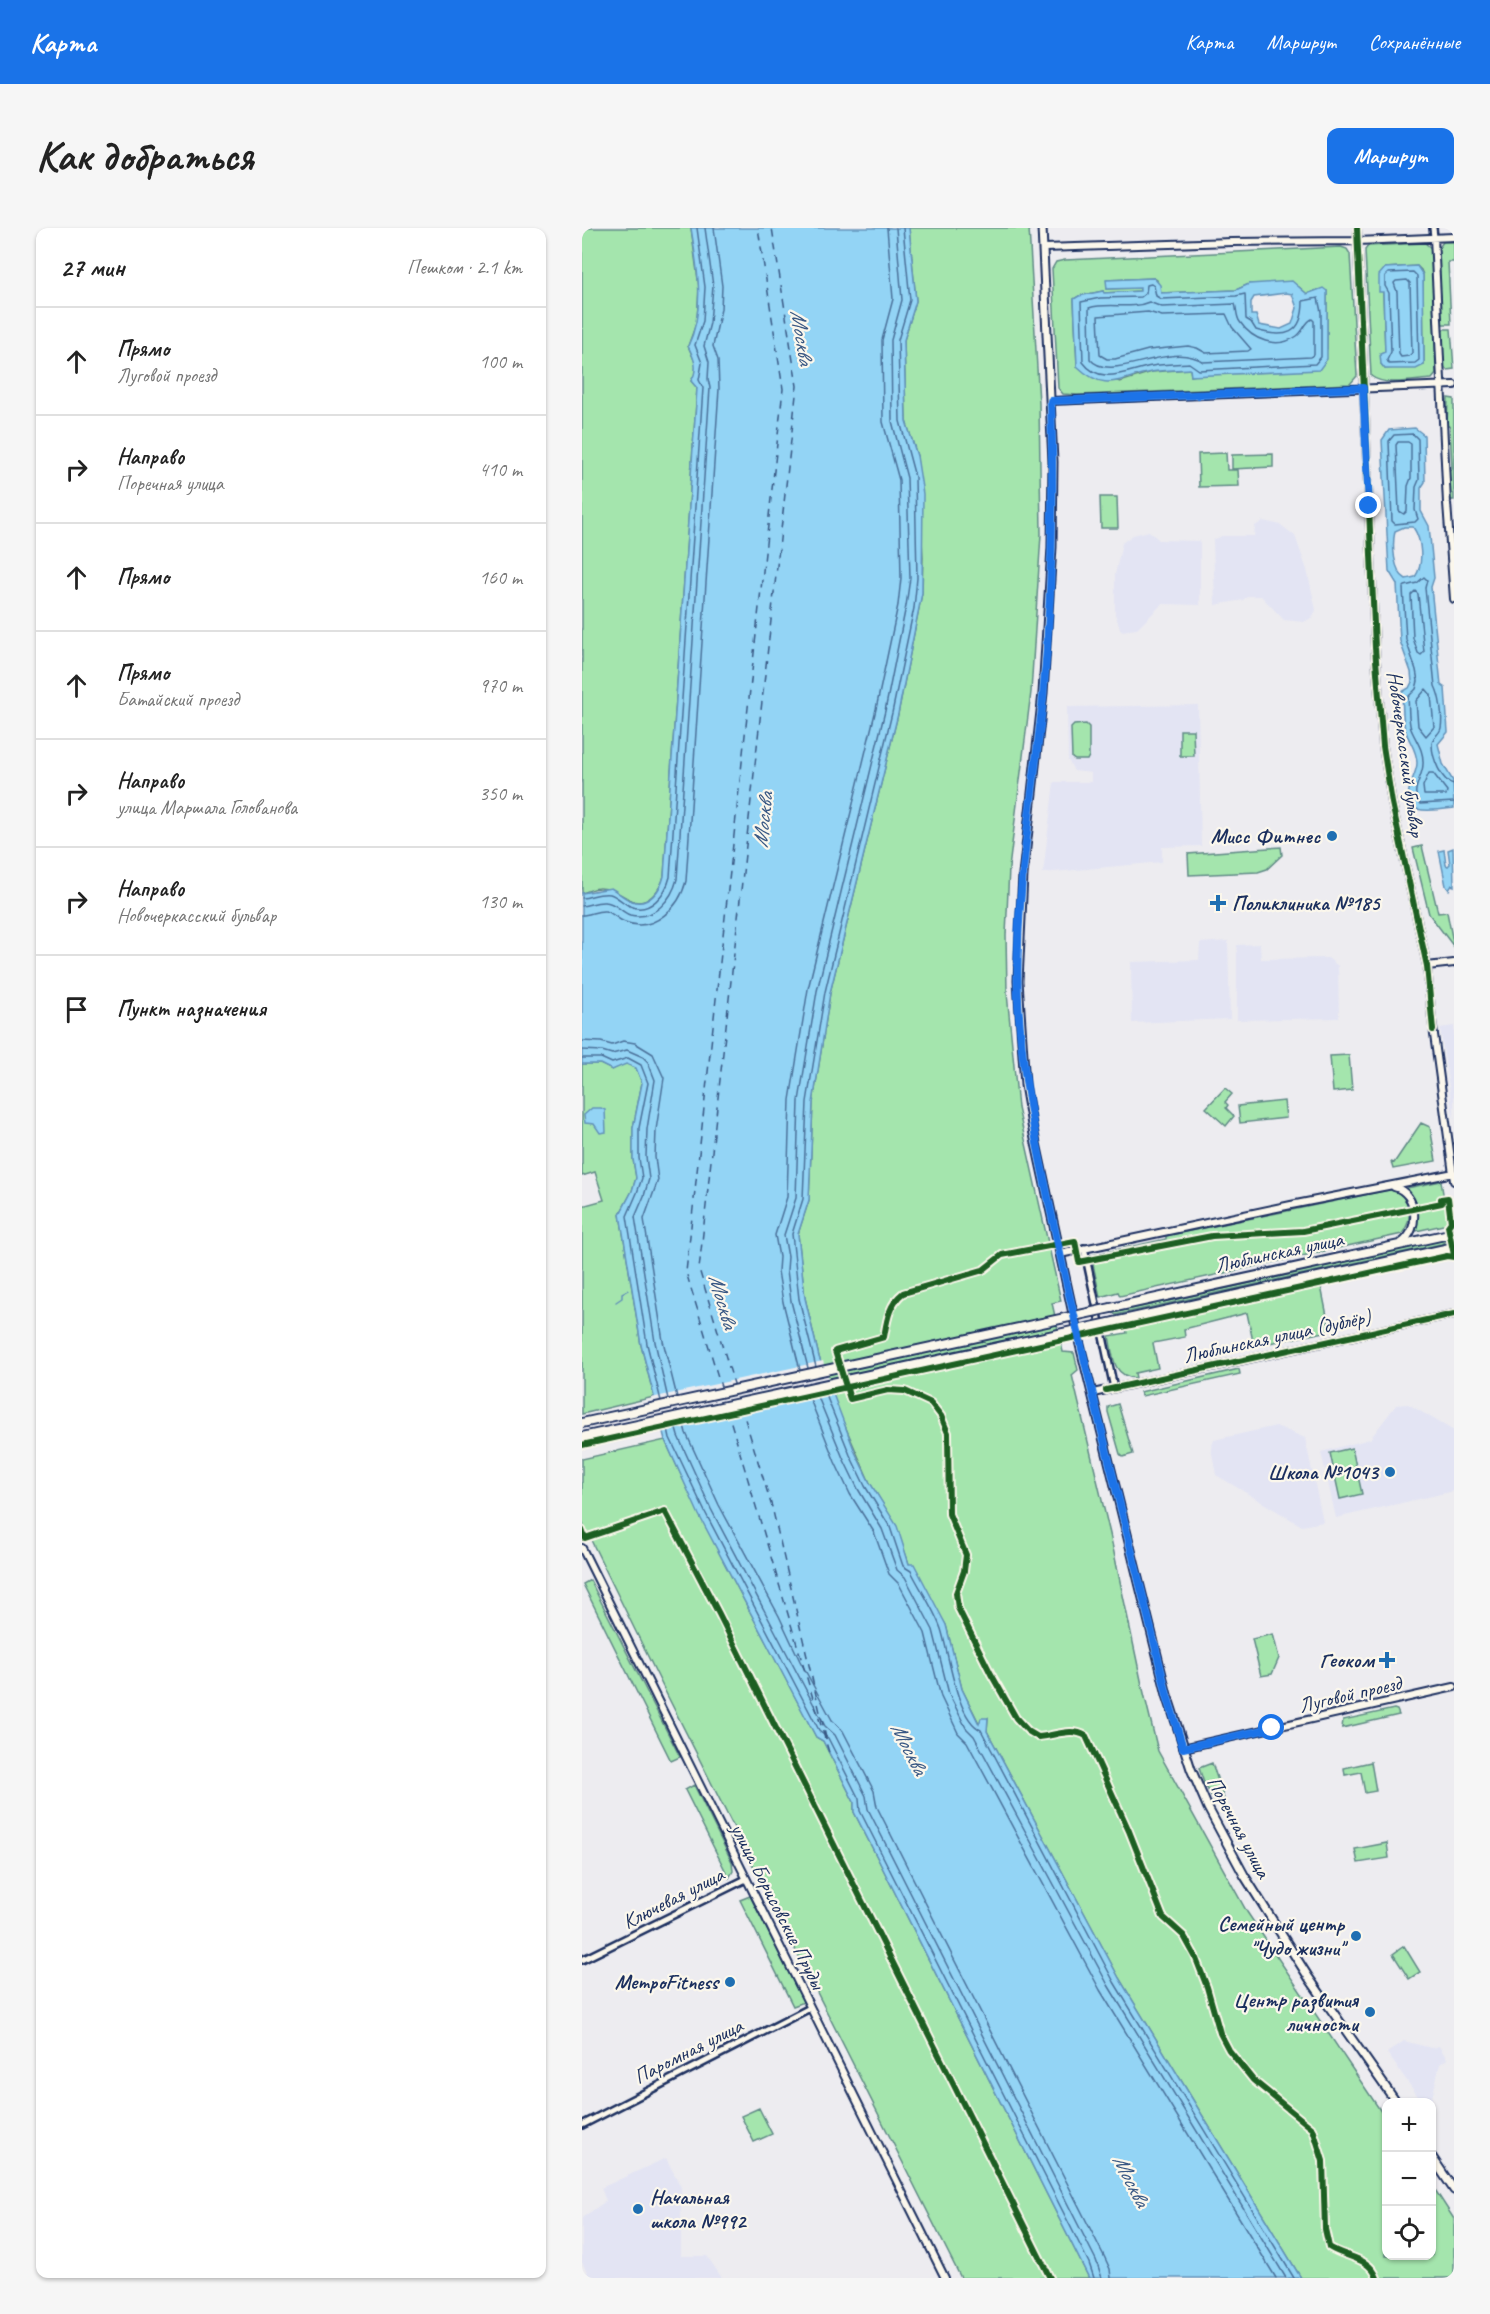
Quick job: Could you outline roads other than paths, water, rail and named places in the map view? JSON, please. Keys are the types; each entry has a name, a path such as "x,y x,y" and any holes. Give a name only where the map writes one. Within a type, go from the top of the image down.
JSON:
{"main road":[{"name":"Поречная улица","path":"1042,228 1053,462 1050,586 1043,693 1023,875 1018,981 1025,1085 1079,1341 1094,1393 1167,1695 1183,1748 1200,1791 1244,1875 1315,1987 1392,2098"},
{"name":"Люблинская улица","path":"582,1423 1454,1233"},
{"name":"Люблинская улица","path":"582,1437 1454,1247"},
{"path":"1436,2164 1454,2190"}],"street":[{"name":"Новочеркасский бульвар","path":"1357,228 1375,648 1383,746 1392,803 1427,966 1454,1181"},
{"path":"1433,228 1454,598"},
{"path":"1044,248 1454,237"},
{"path":"1051,401 1454,385"},
{"path":"1427,966 1454,963"},
{"path":"1060,1254 1453,1173"},
{"path":"1391,1186 1405,1192 1413,1204 1415,1216 1411,1234 1397,1245"},
{"path":"1084,1248 1113,1388"},
{"name":"Люблинская улица (дублёр)","path":"1094,1393 1454,1314"},
{"name":"улица Борисовские Пруды","path":"582,1548 945,2278"},
{"name":"Луговой проезд","path":"1183,1748 1454,1687"},
{"name":"Ключевая улица","path":"582,1960 746,1879"},
{"name":"Паромная улица","path":"582,2125 810,2008"}],"water":[{"name":"Москва","path":"691,228 909,228 916,301 904,340 906,421 917,456 923,494 922,593 898,714 830,993 813,1103 809,1200 798,1234 805,1298 819,1357 855,1452 870,1483 897,1526 909,1564 914,1564 946,1625 962,1689 979,1724 981,1718 988,1718 987,1731 1119,1978 1301,2278 1089,2278 854,1812 854,1802 823,1741 816,1737 699,1515 665,1440 641,1345 620,1214 636,1178 633,1159 633,1128 642,1083 636,1068 626,1064 612,1070 600,1064 582,1064 582,893 611,888 629,900 644,901 657,891 664,876 697,388 691,381 695,368 688,346 694,332 698,302 697,272"},
{"path":"1417,266 1423,275 1424,365 1416,369 1385,369 1381,364 1380,354 1385,352 1383,292 1379,292 1379,275 1385,268"},
{"path":"1154,278 1160,285 1161,293 1236,290 1249,284 1292,281 1307,294 1323,288 1327,291 1327,359 1319,370 1191,376 1190,369 1151,372 1113,382 1096,380 1077,366 1074,299 1103,291 1104,293 1140,291 1140,288 1107,289 1106,280","holes":["1292,294 1297,308 1292,324 1281,329 1259,325 1256,315 1251,315 1251,302 1254,297"]},
{"path":"1415,428 1424,435 1425,482 1421,488 1421,511 1429,526 1434,578 1431,587 1441,685 1445,688 1448,732 1438,744 1443,764 1453,781 1454,808 1420,810 1413,807 1410,802 1409,790 1417,763 1416,753 1404,724 1402,692 1409,688 1412,682 1411,672 1400,641 1397,584 1389,571 1382,440 1389,430","holes":["1404,527 1413,527 1421,552 1420,566 1415,577 1406,579 1398,571 1396,564 1395,531"]},
{"path":"1453,848 1454,886 1452,885 1449,890 1446,886 1439,851 1444,850 1448,866 1450,864 1448,850"},
{"path":"592,1108 605,1110 606,1132 600,1133 594,1124 585,1123 584,1115"}],"waterway":[{"path":"616,1302 622,1298 622,1293 628,1290"}],"place":[{"name":"Мисс Фитнес","path":"1332,836"},
{"name":"Поликлиника №185","path":"1218,903"},
{"name":"Школа №1043","path":"1390,1472"},
{"name":"Геоком","path":"1387,1660"},
{"name":"Семейный центр \"Чудо жизни\"","path":"1356,1936"},
{"name":"МетроFitness","path":"730,1982"},
{"name":"Центр развития личности","path":"1370,2012"},
{"name":"Начальная школа №992","path":"638,2209"}]}
